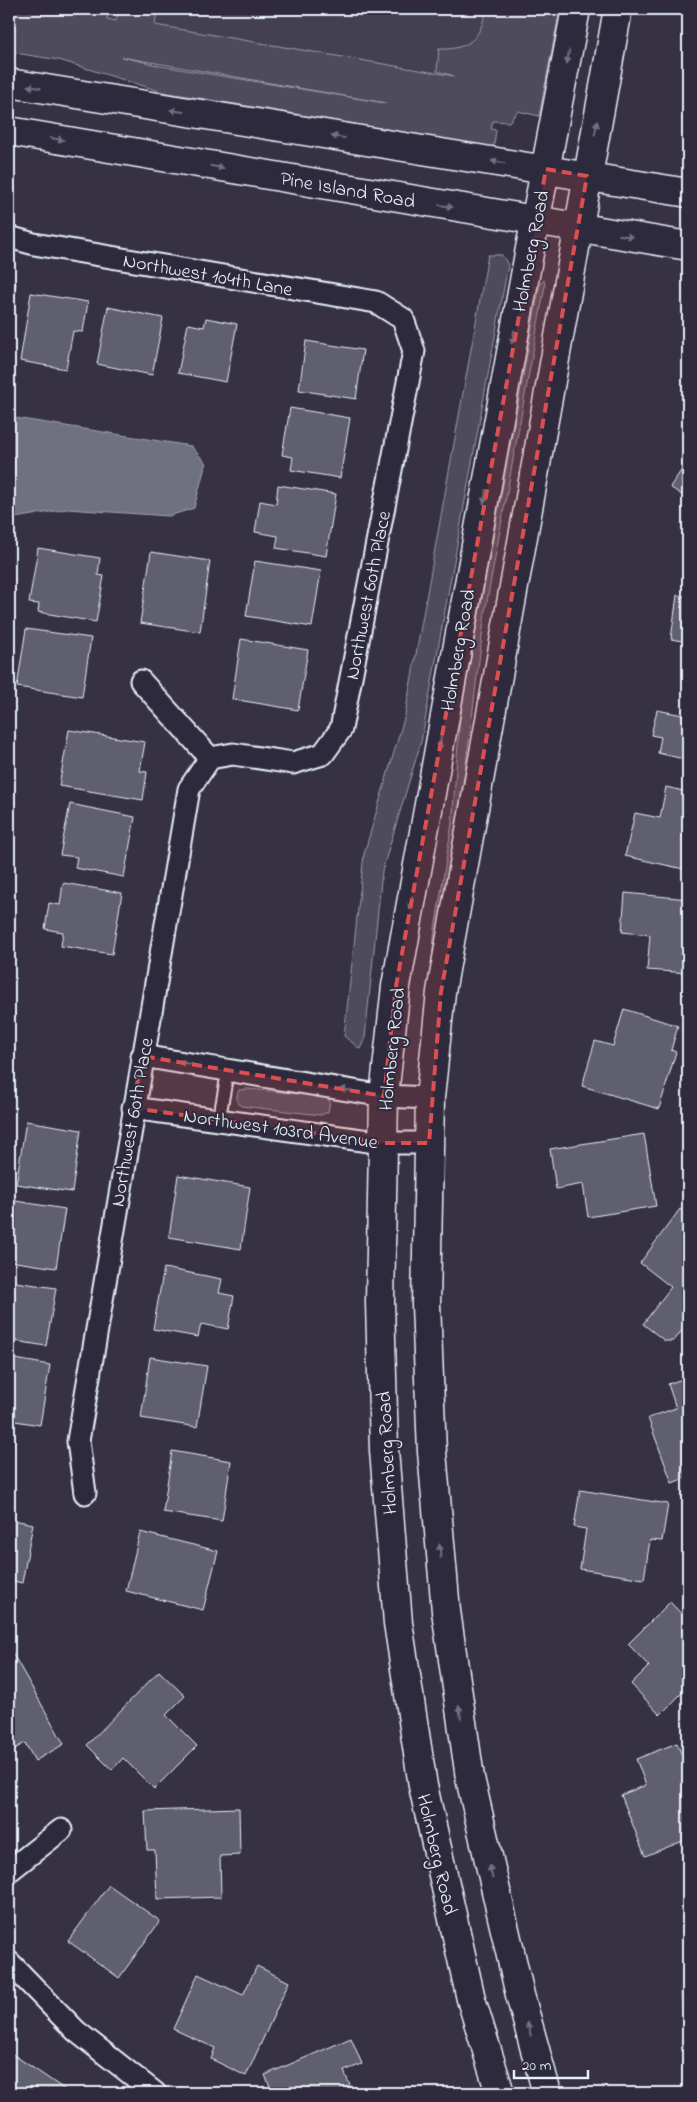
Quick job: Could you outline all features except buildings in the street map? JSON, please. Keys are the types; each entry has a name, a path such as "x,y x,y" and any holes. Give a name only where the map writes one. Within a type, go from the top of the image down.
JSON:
{"street":[{"name":"Holmberg Road","path":"500,2093 471,1999 423,1786 398,1623 384,1450 380,1302 384,1096 396,986 535,221 576,9"},
{"name":"Holmberg Road","path":"547,2093 520,1995 470,1778 446,1611 432,1452 426,1304 430,1098 441,992 618,9"},
{"path":"9,83 688,193"},
{"name":"Pine Island Road","path":"9,131 688,246"},
{"name":"Northwest 104th Lane","path":"9,237 34,244 376,302 403,319"},
{"name":"Northwest 60th Place","path":"85,1493 78,1441 133,1108 189,789 210,758 233,754 293,763 323,754 341,729 414,351 403,319"},
{"path":"141,681 210,758"},
{"path":"142,1056 384,1096 430,1098"},
{"name":"Northwest 103rd Avenue","path":"133,1108 383,1143 429,1143"},
{"path":"9,1871 61,1830"},
{"path":"9,1962 76,2031 155,2093"}],"lane":[{"path":"219,1120 228,1070"}],"highlighted area":[{"path":"546,169 587,176 441,992 429,1143 383,1143 133,1108 142,1056 384,1096 396,986"}],"shaded area":[{"path":"9,9 109,9 107,19 116,21 119,9 157,9 155,25 454,76 437,71 439,49 458,47 472,40 481,28 486,9 560,9 539,116 518,111 509,122 493,121 491,129 496,130 492,147 163,92 59,60 9,52","holes":["122,57 369,100 161,66"]},
{"path":"46,9 521,9 463,77"},
{"path":"488,255 502,255 508,265 421,742 382,871 365,1038 360,1049 344,1036 364,854 405,715"},
{"path":"544,280 545,286 485,612 468,749 423,1047 435,929 452,823 460,718 540,284"},
{"path":"248,1089 326,1096 330,1101 328,1112 321,1115 241,1106 237,1099 239,1090"}],"water":[{"path":"9,417 191,446 206,463 194,508 169,516 67,509 9,519"}]}
